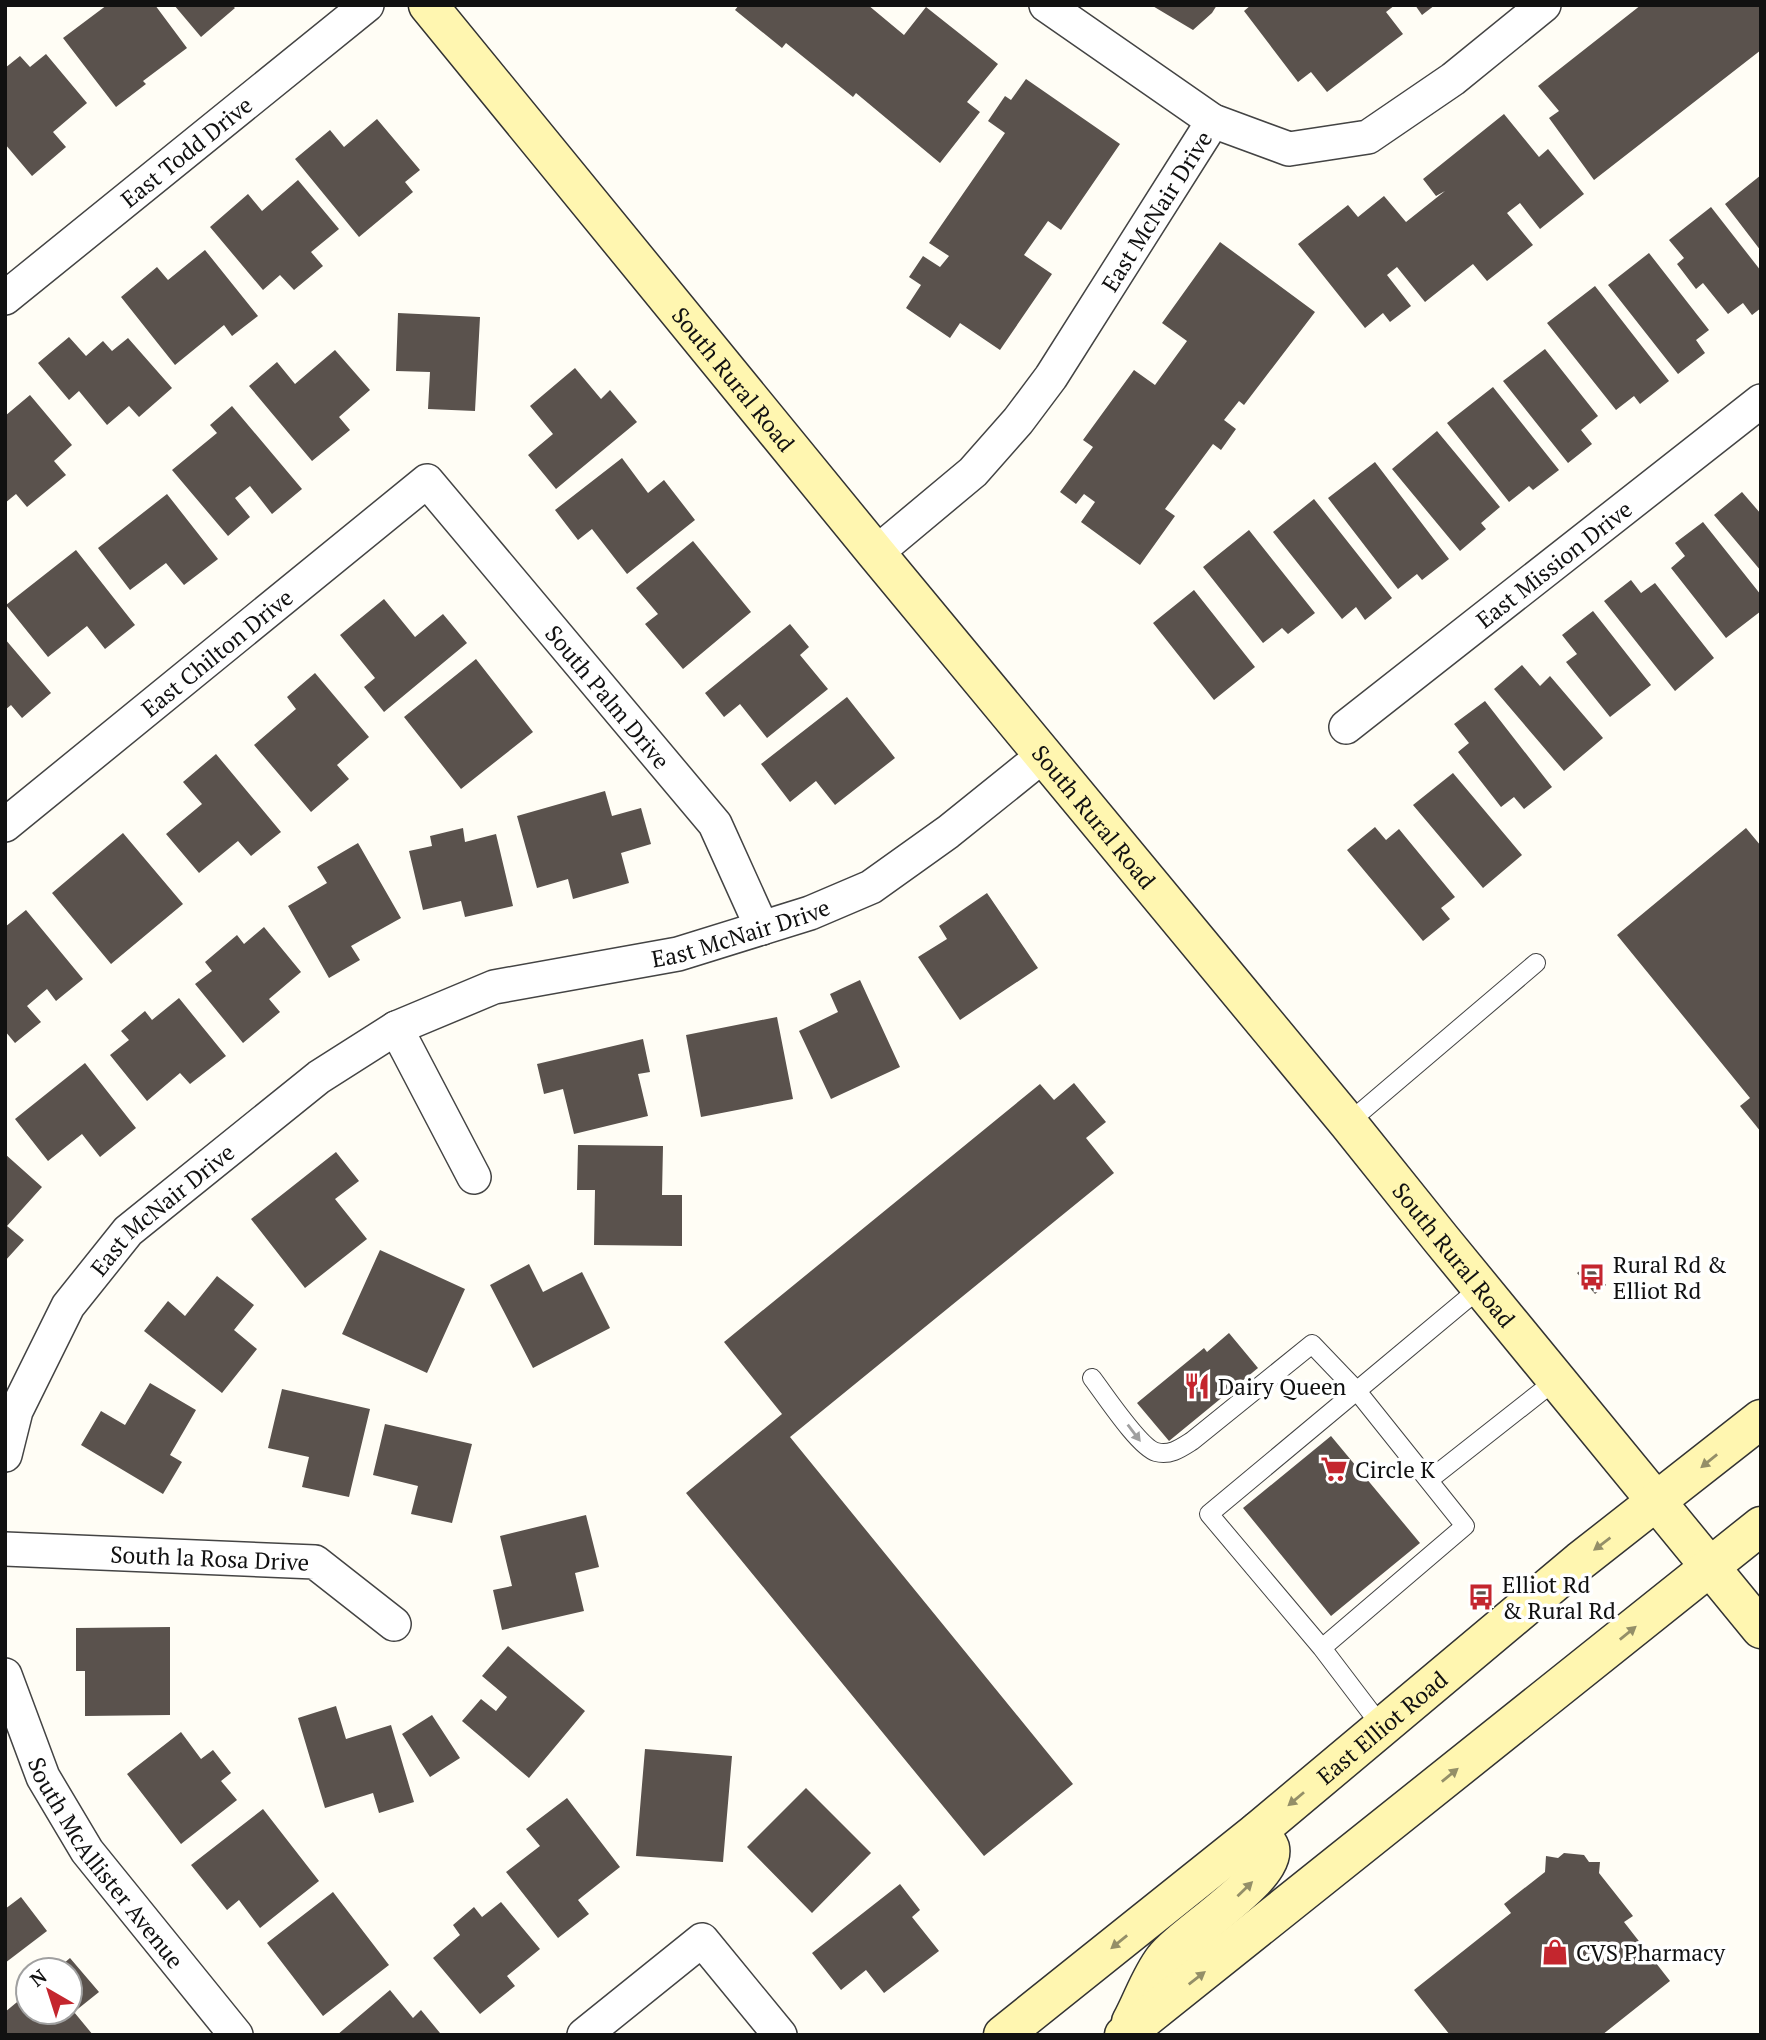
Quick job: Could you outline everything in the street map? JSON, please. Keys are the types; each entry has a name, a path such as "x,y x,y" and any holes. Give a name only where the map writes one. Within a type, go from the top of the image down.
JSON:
{"main road":[{"name":"South Rural Road","path":"428,5 1761,1629"},
{"name":"East Elliot Road","path":"1003,2035 1258,1831 1580,1561 1761,1419"},
{"path":"1125,2034 1761,1526"},
{"path":"1125,2034 1164,1959 1261,1872 1270,1858 1270,1847 1258,1831"}],"street":[{"name":"East Todd Drive","path":"5,298 367,5"},
{"path":"1046,5 1213,121"},
{"name":"East McNair Drive","path":"876,553 972,472 1018,421 1051,377 1213,121 1289,149 1368,137 1453,79 1544,5"},
{"name":"East Mission Drive","path":"1346,727 1761,401"},
{"name":"East Chilton Drive","path":"5,825 426,481"},
{"name":"South Palm Drive","path":"426,481 715,824 762,928"},
{"name":"East McNair Drive","path":"5,1455 16,1411 68,1306 128,1231 319,1077 396,1028 494,987 678,954 810,913 871,887 948,832 1045,754"},
{"path":"396,1028 474,1177"},
{"name":"South la Rosa Drive","path":"5,1549 315,1562 394,1624"},
{"name":"South McAllister Avenue","path":"5,1675 44,1777 88,1851 236,2035"},
{"path":"584,2035 702,1940 780,2035"}],"lane":[{"path":"1348,1123 1536,963"},
{"path":"1382,1727 1322,1648 1209,1514 1480,1288"},
{"path":"1092,1378 1142,1443 1156,1452 1172,1453 1192,1441 1312,1344 1357,1391 1465,1525 1322,1648"},
{"path":"1429,1480 1556,1380"}],"building":[{"path":"107,5 155,5 187,48 143,81 146,84 116,107 63,38"},
{"path":"174,5 232,5 235,8 201,37"},
{"path":"739,5 868,5 904,35 926,7 998,64 967,102 980,112 940,163 856,93 853,97 786,43 782,48 735,10"},
{"path":"1151,5 1217,5 1193,30"},
{"path":"1251,5 1395,5 1386,12 1403,34 1327,92 1311,72 1298,82 1244,11"},
{"path":"1415,5 1435,5 1422,15"},
{"path":"1641,5 1761,5 1761,50 1594,180 1549,118 1559,111 1538,86"},
{"path":"46,54 87,103 53,132 66,147 32,176 5,144 5,68 20,56 30,67"},
{"path":"1026,79 1120,144 1061,230 1048,221 1024,255 1052,274 1000,350 960,323 950,338 906,308 921,285 909,277 923,256 940,267 949,256 929,243 1005,133 988,121 1005,96 1011,100"},
{"path":"1504,114 1539,157 1548,149 1584,194 1540,229 1520,203 1507,213 1533,245 1487,281 1473,264 1425,302 1397,267 1387,275 1411,306 1390,322 1383,313 1365,328 1298,244 1348,205 1358,217 1384,196 1406,222 1445,191 1436,196 1423,179"},
{"path":"377,119 420,170 405,182 413,192 359,237 295,159 330,130 344,147"},
{"path":"1761,175 1761,251 1725,204"},
{"path":"298,180 339,229 311,252 323,266 294,290 280,275 263,290 210,227 248,194 262,211"},
{"path":"1711,207 1761,271 1761,308 1752,315 1743,303 1728,314 1703,283 1696,289 1677,264 1684,258 1669,240"},
{"path":"1220,242 1315,312 1244,405 1239,401 1224,420 1236,429 1221,450 1213,444 1165,509 1175,516 1140,565 1081,522 1095,502 1084,494 1076,504 1060,492 1093,447 1083,440 1134,370 1155,385 1187,341 1162,323"},
{"path":"205,250 258,316 232,336 224,325 175,365 121,297 157,267 168,280"},
{"path":"1649,253 1709,330 1696,340 1705,353 1678,374 1608,285"},
{"path":"1595,286 1669,381 1640,404 1634,396 1616,410 1547,323"},
{"path":"398,313 480,317 475,411 428,409 430,372 396,371"},
{"path":"69,337 86,356 103,341 112,351 128,338 172,388 139,417 129,406 107,425 79,391 69,400 38,363"},
{"path":"1545,349 1598,416 1581,430 1592,444 1568,463 1503,381"},
{"path":"335,350 370,390 339,417 350,430 312,461 249,386 277,362 295,384"},
{"path":"575,368 601,399 610,390 637,422 556,489 528,455 553,434 530,406"},
{"path":"1493,387 1559,470 1533,490 1529,486 1509,502 1447,423"},
{"path":"30,395 72,445 54,461 66,475 27,507 16,494 5,503 5,416"},
{"path":"232,406 302,489 272,514 250,486 235,498 250,517 228,536 172,470 217,433 210,425"},
{"path":"1437,431 1500,507 1481,523 1486,529 1460,551 1392,469"},
{"path":"622,458 648,493 664,480 695,520 627,574 592,529 578,540 555,510"},
{"path":"1375,462 1449,559 1422,580 1417,574 1398,589 1328,498"},
{"path":"1742,492 1761,514 1761,571 1714,515"},
{"path":"167,494 218,559 184,585 166,563 130,590 98,548"},
{"path":"1314,499 1392,598 1365,620 1356,607 1342,619 1273,532"},
{"path":"1703,522 1761,595 1761,611 1726,638 1671,568 1685,556 1675,543"},
{"path":"1249,530 1315,613 1288,634 1282,628 1263,643 1203,567"},
{"path":"693,541 751,612 683,669 645,624 658,614 636,588"},
{"path":"76,550 135,625 105,649 87,626 48,657 6,605"},
{"path":"1631,580 1641,593 1655,583 1714,658 1675,691 1604,601"},
{"path":"1194,590 1255,667 1214,700 1153,623"},
{"path":"384,599 415,637 443,614 467,643 384,712 364,687 375,678 340,635"},
{"path":"1593,611 1651,685 1610,717 1566,662 1577,654 1562,635"},
{"path":"790,624 809,647 800,655 828,689 767,738 740,704 724,717 705,693"},
{"path":"5,639 51,693 22,718 11,705 5,710"},
{"path":"476,659 533,732 461,789 404,717"},
{"path":"1522,665 1540,686 1550,676 1603,738 1564,771 1494,689"},
{"path":"315,673 369,737 337,765 349,779 311,812 254,745 296,709 287,697"},
{"path":"847,697 895,758 835,805 816,781 790,802 761,764"},
{"path":"1485,701 1552,787 1524,809 1514,797 1501,807 1458,752 1469,743 1454,724"},
{"path":"216,754 281,832 251,856 238,841 199,873 166,834 202,804 183,782"},
{"path":"1453,773 1522,855 1483,888 1413,805"},
{"path":"605,791 612,816 641,808 651,844 621,853 629,883 573,899 568,879 537,888 517,816"},
{"path":"1375,827 1386,840 1399,829 1455,897 1441,908 1450,919 1423,941 1347,850"},
{"path":"463,828 465,842 496,834 513,906 465,917 461,901 423,910 409,851 432,846 430,836"},
{"path":"1746,828 1761,846 1761,1132 1740,1106 1750,1098 1617,935"},
{"path":"123,833 183,904 111,964 52,893"},
{"path":"358,843 401,918 351,946 360,960 329,978 288,906 327,883 317,867"},
{"path":"987,893 1038,968 960,1020 918,957 947,939 939,926"},
{"path":"26,910 83,979 56,1001 47,989 27,1006 41,1022 15,1043 5,1031 5,927"},
{"path":"264,927 301,972 269,999 280,1012 243,1043 195,984 212,971 205,962 237,935 244,944"},
{"path":"860,980 900,1067 831,1099 799,1031 838,1012 830,994"},
{"path":"179,998 226,1056 190,1084 180,1073 147,1101 110,1055 129,1040 121,1031 145,1011 152,1020"},
{"path":"777,1017 793,1099 701,1117 686,1035"},
{"path":"643,1039 650,1072 638,1074 648,1116 574,1134 563,1089 544,1094 537,1064"},
{"path":"85,1063 136,1128 100,1157 82,1134 48,1161 15,1119"},
{"path":"1074,1083 1106,1122 1086,1138 1114,1173 790,1437 1073,1784 984,1856 686,1493 782,1414 724,1342 1040,1084 1054,1100"},
{"path":"578,1145 663,1146 662,1195 682,1195 682,1246 594,1245 595,1190 577,1190"},
{"path":"336,1152 359,1181 335,1199 367,1239 305,1288 251,1219"},
{"path":"5,1154 42,1187 7,1226 24,1240 5,1261"},
{"path":"380,1250 465,1289 427,1373 342,1334"},
{"path":"529,1264 543,1292 582,1272 610,1328 533,1368 490,1285"},
{"path":"1589,1264 1606,1285 1595,1294 1577,1273"},
{"path":"217,1276 254,1305 234,1330 257,1349 222,1393 144,1331 168,1301 185,1316"},
{"name":"Dairy Queen","path":"1229,1333 1258,1368 1169,1441 1137,1403 1204,1348 1207,1352"},
{"path":"150,1383 196,1410 170,1455 182,1462 163,1494 81,1445 101,1411 125,1425"},
{"path":"282,1389 370,1409 349,1497 302,1487 309,1457 268,1448"},
{"path":"385,1424 472,1444 452,1523 411,1514 418,1486 373,1475"},
{"path":"1331,1436 1420,1543 1331,1616 1243,1508"},
{"path":"586,1515 599,1567 575,1573 584,1611 502,1630 493,1590 512,1586 500,1536"},
{"path":"1486,1585 1492,1592 1479,1602 1474,1594"},
{"path":"170,1627 170,1715 85,1716 85,1671 76,1671 76,1628"},
{"path":"508,1646 585,1711 529,1778 462,1721 481,1699 496,1711 507,1697 482,1676"},
{"path":"336,1706 346,1739 391,1725 414,1802 379,1813 373,1793 325,1808 298,1718"},
{"path":"432,1715 460,1758 430,1777 402,1734"},
{"path":"181,1732 201,1759 213,1750 231,1773 221,1781 237,1800 181,1844 127,1774"},
{"path":"645,1749 732,1756 723,1862 636,1856"},
{"path":"806,1788 871,1853 812,1913 747,1847"},
{"path":"567,1798 620,1867 578,1900 589,1914 558,1938 506,1872 540,1846 526,1829"},
{"path":"263,1809 319,1881 260,1928 239,1900 227,1910 191,1865"},
{"name":"CVS Pharmacy","path":"1564,1853 1584,1855 1589,1862 1600,1862 1599,1873 1633,1916 1624,1922 1670,1981 1602,2035 1450,2035 1414,1990 1511,1913 1504,1904 1545,1872 1546,1856 1558,1858"},
{"path":"900,1884 920,1910 912,1917 939,1951 884,1993 866,1970 841,1990 812,1953"},
{"path":"333,1892 389,1965 323,2016 267,1943"},
{"path":"21,1897 47,1931 5,1963 5,1909"},
{"path":"501,1902 540,1949 507,1976 515,1986 480,2014 433,1958 460,1935 453,1925 474,1907 482,1917"},
{"path":"84,1974 99,1992 84,2004"},
{"path":"390,1990 413,2018 421,2010 440,2033 337,2035"},
{"path":"14,2005 14,2026 84,2024 93,2035 5,2035 5,2012"}],"place":[{"name":"Rural Rd & Elliot Rd","path":"1592,1277"},
{"name":"Dairy Queen","path":"1197,1386"},
{"name":"Circle K","path":"1334,1469"},
{"name":"Elliot Rd & Rural Rd","path":"1481,1597"},
{"name":"CVS Pharmacy","path":"1555,1952"}]}
